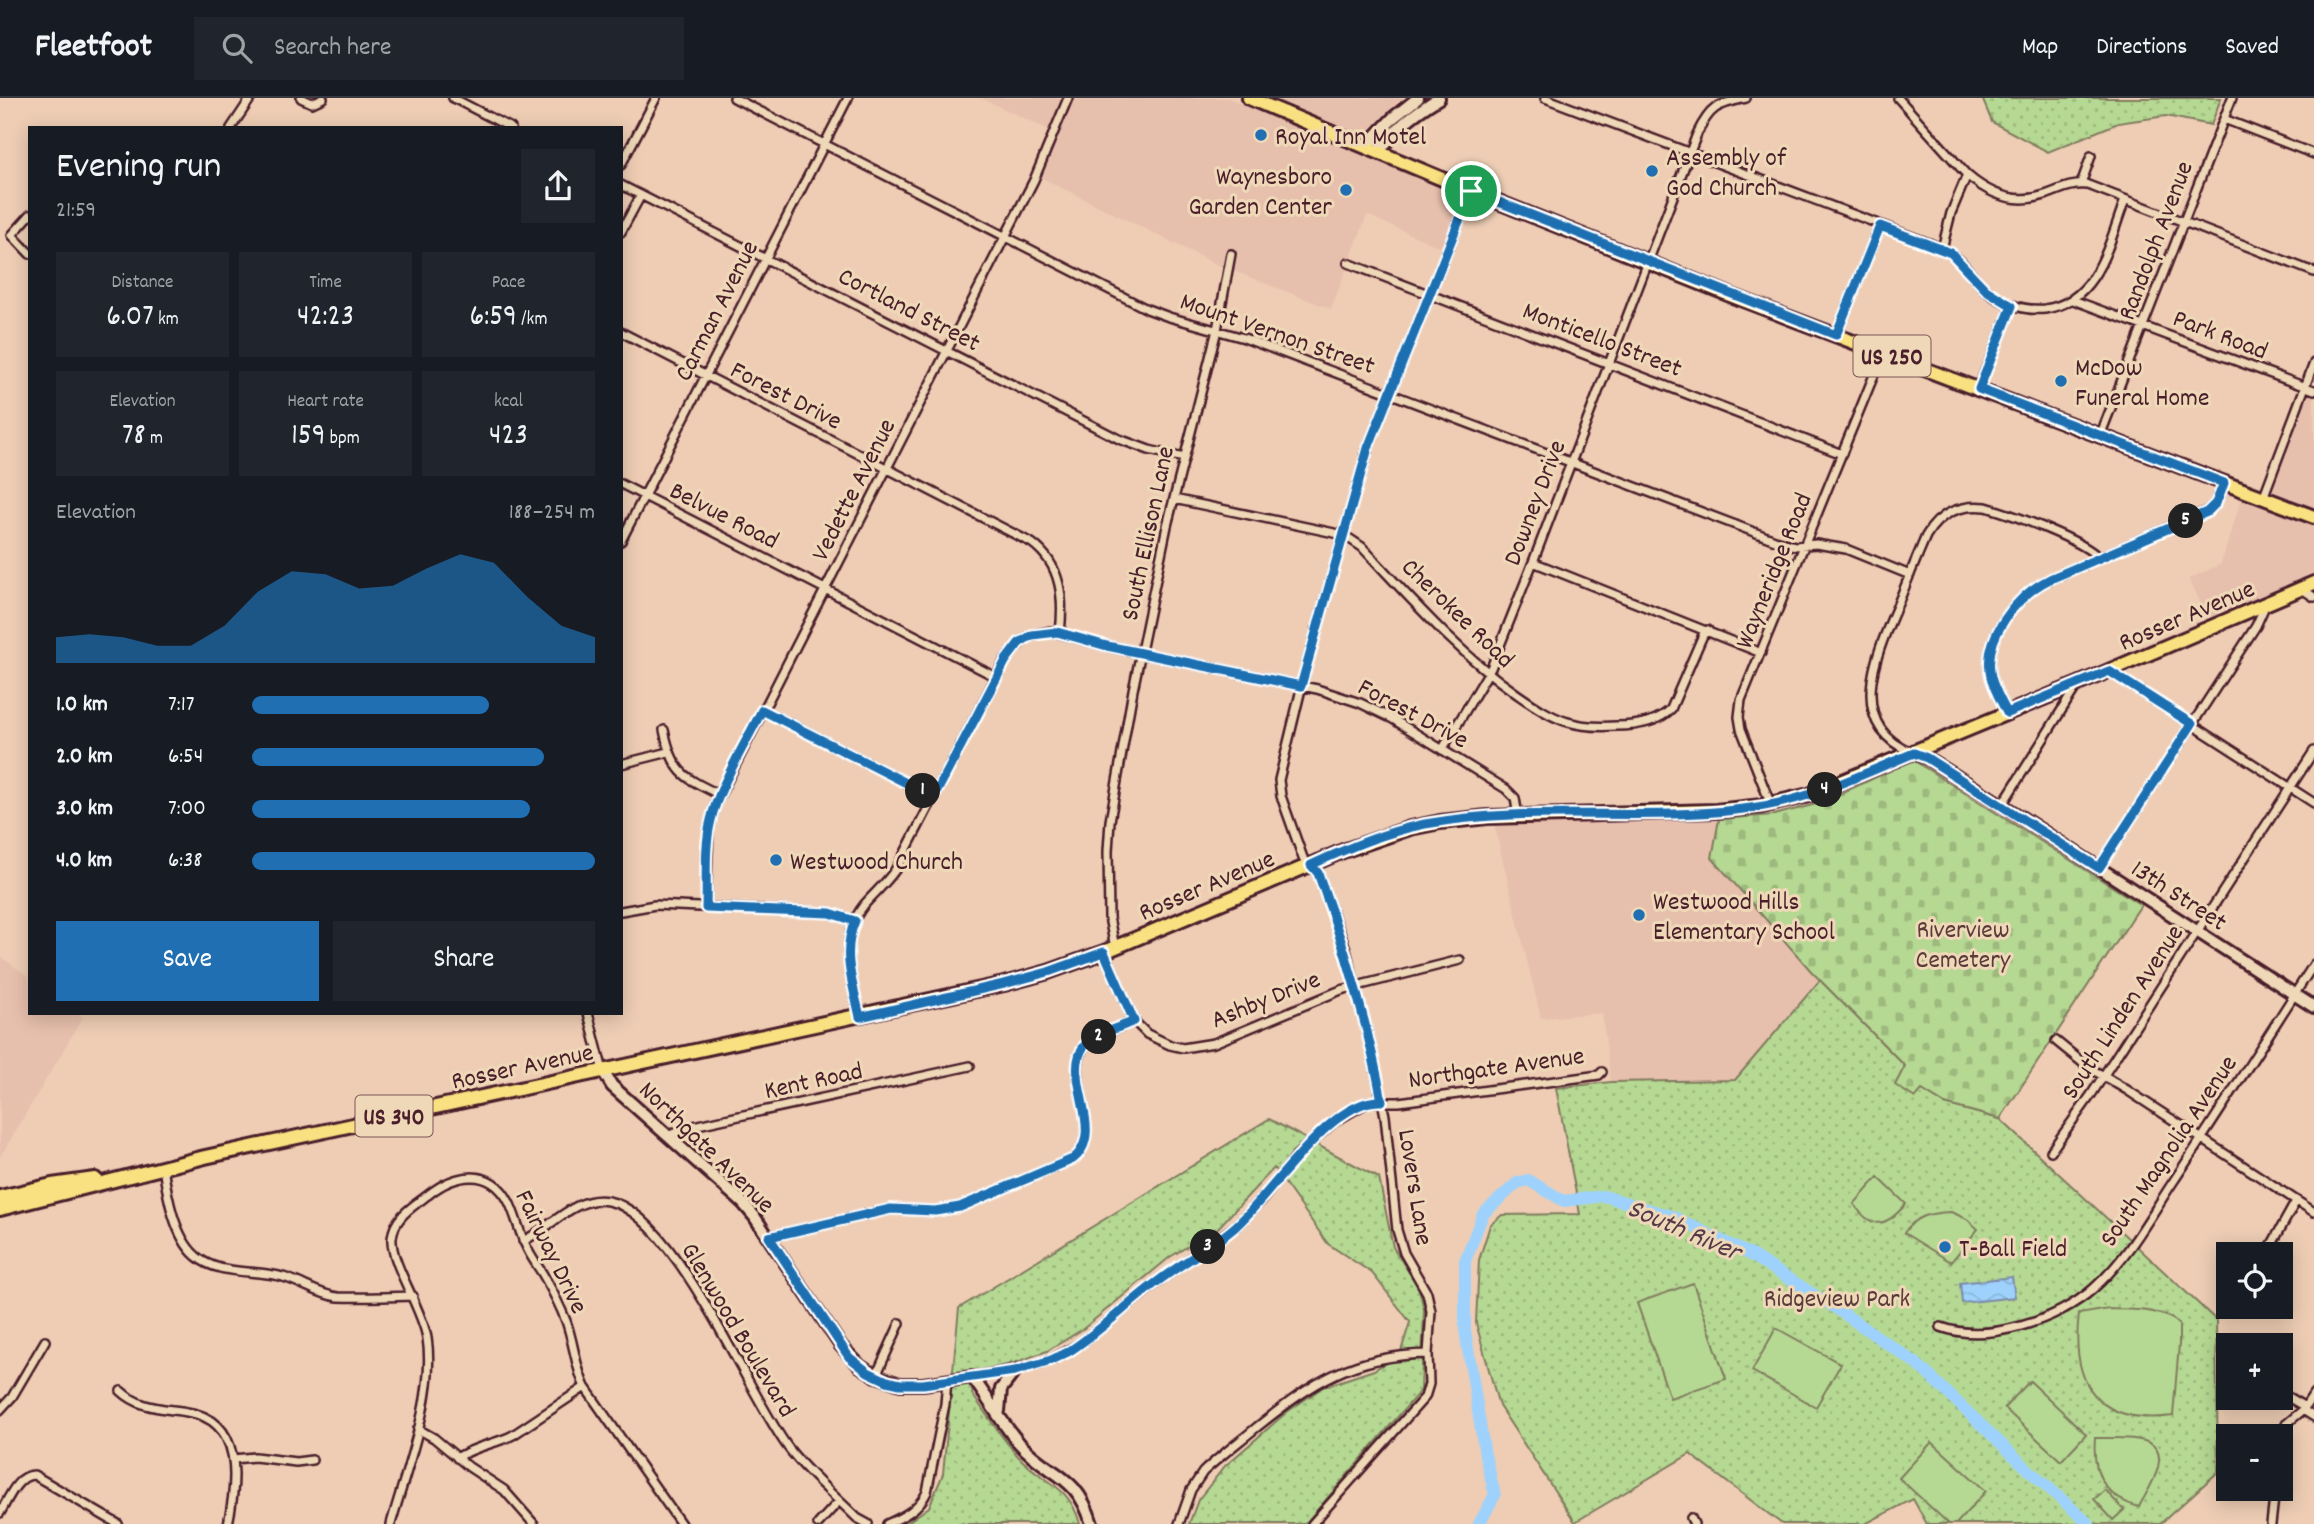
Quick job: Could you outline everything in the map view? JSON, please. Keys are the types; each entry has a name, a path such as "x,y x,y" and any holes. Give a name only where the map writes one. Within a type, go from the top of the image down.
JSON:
{"main road":[{"name":"US 250","path":"1249,98 1270,102 1379,153 1648,262 2314,517"},
{"name":"Rosser Avenue","path":"0,1209 163,1167 860,1017 1015,981 1110,950 1364,842 1424,825 1518,816 1700,812 1771,805 1821,792 2308,586"},
{"name":"Rosser Avenue","path":"0,1197 52,1185 133,1174"}],"street":[{"path":"232,126 251,98"},
{"path":"301,98 312,103 323,98"},
{"path":"453,98 507,126"},
{"path":"623,161 656,98"},
{"name":"Mount Vernon Street","path":"734,98 1147,309 1279,351 1775,540 1795,546 1824,545 1846,549 1910,575"},
{"name":"Carman Avenue","path":"623,537 848,98"},
{"name":"Vedette Avenue","path":"706,908 709,829 720,795 1034,180 1068,98"},
{"path":"1365,147 1394,117 1418,98"},
{"path":"1379,153 1389,136 1402,124 1439,98"},
{"path":"1545,98 1942,249 1956,257 1986,290 2012,306 2047,309 2073,300 2086,288 2096,274 2125,200"},
{"name":"Downey Drive","path":"1442,750 1488,674 1705,116 1719,105 1746,98"},
{"path":"1898,98 1967,175 1993,193 2015,198 2036,197 2081,184 2314,272"},
{"name":"Randolph Avenue","path":"2100,436 2232,98"},
{"path":"2224,119 2314,154"},
{"path":"2081,184 2091,156"},
{"path":"1942,249 1951,213 1967,175"},
{"name":"Cortland Street","path":"623,186 1119,439 1149,450 1184,458"},
{"name":"Lovers Lane","path":"1312,1524 1425,1396 1429,1384 1427,1353 1431,1311 1427,1293 1404,1254 1397,1230 1382,1101 1356,985 1345,946 1318,873 1303,858 1280,790 1280,772 1301,686 1368,448 1471,191"},
{"path":"623,228 641,195"},
{"path":"28,217 12,235 28,252"},
{"path":"1836,335 1880,226"},
{"name":"South Ellison Lane","path":"1134,1021 1110,950 1108,839 1174,499 1217,330 1231,254"},
{"name":"Monticello Street","path":"1349,263 1842,454"},
{"name":"Park Road","path":"2073,300 2314,390"},
{"path":"1979,389 2012,306"},
{"name":"Forest Drive","path":"623,333 1039,547 1051,561 1058,576 1062,603 1060,633 1341,696 1378,711 1512,794 1517,802 1518,816"},
{"name":"Wayneridge Road","path":"1771,805 1743,734 1739,718 1741,700 1883,353"},
{"path":"2263,498 2314,363"},
{"path":"2007,713 1994,686 1990,664 1997,634 2006,618 2036,587 2207,512 2216,503 2224,483"},
{"name":"Belvue Road","path":"623,485 996,677"},
{"name":"Cherokee Road","path":"1174,499 1344,536 1362,547 1454,644 1488,674 1533,705 1569,723 1593,726 1637,725 1661,717 1671,709 1699,641 1708,630"},
{"path":"1914,753 1902,748 1884,732 1873,711 1872,676 1877,655 1931,527 1952,511 1969,506 1994,509 2087,547 2099,558"},
{"path":"1533,562 1761,653"},
{"path":"2308,586 2314,597"},
{"path":"2099,868 2256,626 2266,605"},
{"path":"860,1017 848,958 849,936 862,907 894,872 1011,652 1024,639 1042,632 1060,633"},
{"path":"2109,671 2314,803"},
{"path":"2002,805 2078,684"},
{"path":"762,710 934,797"},
{"path":"664,730 676,767 684,776 720,795"},
{"name":"South Linden Avenue","path":"2051,1151 2198,932 2314,751"},
{"path":"623,764 669,752"},
{"name":"13th Street","path":"1914,753 1927,758 2002,805 2314,1007"},
{"path":"623,911 654,905 830,913 855,921"},
{"name":"Ashby Drive","path":"1134,1021 1147,1034 1158,1040 1192,1048 1214,1043 1303,1004 1356,985 1460,960"},
{"name":"South Magnolia Avenue","path":"1941,1327 1964,1332 2009,1328 2059,1312 2093,1290 2133,1243 2314,964"},
{"name":"Northgate Avenue","path":"588,1015 598,1057 612,1086 743,1203 769,1237 841,1346 860,1366 887,1381 911,1385 1015,1371 1051,1360 1081,1343 1160,1280 1236,1226 1262,1200 1298,1154 1334,1122 1362,1104 1399,1102 1602,1072"},
{"path":"769,1237 891,1209 935,1211 960,1207 1073,1159 1083,1149 1086,1128 1079,1073 1081,1053 1093,1039 1134,1021"},
{"path":"2056,1041 2103,1076 2314,1212"},
{"name":"Kent Road","path":"667,1136 693,1126 970,1066"},
{"path":"163,1167 177,1224 192,1251 204,1261 218,1267 287,1278 337,1297 413,1296"},
{"name":"Fairway Drive","path":"391,1524 418,1429 427,1383 428,1351 424,1323 395,1256 393,1234 406,1212 448,1181 476,1177 499,1188 509,1202 523,1241 554,1294 567,1324 576,1364 585,1387 681,1524"},
{"path":"2273,1242 2296,1200"},
{"name":"Glenwood Boulevard","path":"523,1241 566,1212 590,1202 608,1201 620,1204 635,1214 664,1244 695,1286 786,1446 839,1501 857,1518 868,1524"},
{"path":"876,1376 900,1323"},
{"path":"0,1410 12,1397 45,1341"},
{"path":"1179,1524 1191,1490 1203,1472 1308,1387 1333,1374 1371,1361 1427,1353"},
{"path":"999,1414 1001,1389 1015,1371"},
{"path":"972,1377 1024,1448 1071,1483 1084,1503 1092,1524"},
{"path":"887,1524 913,1511 927,1492 945,1404 947,1381"},
{"path":"457,1458 513,1435 585,1387"},
{"path":"121,1391 144,1406 189,1412 207,1418 226,1437 233,1459 234,1487 228,1524"},
{"path":"2286,1424 2304,1408 2314,1393"},
{"path":"2293,1400 2314,1417"},
{"path":"418,1429 504,1490 534,1524"},
{"path":"233,1459 255,1457 296,1462 312,1460"},
{"path":"0,1513 22,1479 34,1475 113,1523"},
{"path":"818,1524 839,1501"},
{"path":"2271,1524 2274,1501"}],"shaded area":[{"path":"981,98 1228,98 1462,196 1442,248 1367,215 1331,309 1216,264 1032,173 1049,130"},
{"path":"1271,98 1404,98 1363,136"},
{"path":"2308,393 2314,395 2314,575 2209,620 2189,579 2221,564 2246,485 2270,494"},
{"name":"Westwood Hills Elementary School","path":"1719,819 1712,858 1820,980 1735,1080 1611,1082 1602,1013 1541,1018 1494,824"},
{"path":"0,956 28,977 28,1015 83,1017 0,1157"}],"green space":[{"path":"1982,98 2221,98 2211,125 2166,116 2118,123 2048,152 1992,122"},
{"name":"Riverview Cemetery","path":"1913,760 2141,905 2000,1119 1945,1104 1922,1090 1915,1098 1895,1085 1905,1066 1811,971 1712,858 1719,819 1774,815 1820,803"},
{"name":"Ridgeview Park","path":"1820,980 1905,1066 1896,1085 1921,1089 1945,1104 2000,1119 2216,1320 2216,1474 2160,1524 1927,1524 1913,1499 1865,1524 1782,1524 1690,1454 1575,1522 1499,1406 1476,1323 1479,1260 1490,1225 1502,1215 1580,1214 1556,1088 1611,1082 1735,1080"},
{"path":"1269,1119 1379,1178 1393,1247 1419,1288 1424,1310 1421,1390 1305,1524 1189,1524 1198,1500 1225,1466 1287,1412 1323,1387 1374,1370 1387,1362 1398,1361 1410,1322 1372,1273 1328,1244 1274,1168 1218,1228 1170,1257 1083,1329 1047,1351 1006,1366 976,1371 972,1394 1018,1456 1069,1500 1080,1524 905,1524 929,1507 943,1474 959,1308"},
{"name":"T-Ball Field","path":"1878,1177 1906,1204 1892,1218 1879,1223 1867,1219 1854,1204"},
{"name":"T-Ball Field","path":"1951,1212 1967,1219 1978,1229 1951,1262 1904,1233 1913,1222 1924,1216"},
{"path":"1693,1283 1726,1379 1670,1398 1637,1303"},
{"path":"2109,1309 2155,1312 2179,1324 2173,1416 2125,1414 2108,1407 2094,1395 2085,1380 2079,1361 2077,1339 2079,1314"},
{"path":"1776,1328 1841,1364 1816,1407 1752,1371"},
{"path":"2030,1381 2086,1434 2061,1461 2004,1408"},
{"path":"2095,1438 2138,1439 2155,1447 2159,1455 2158,1467 2139,1507 2117,1497 2103,1482 2096,1462"},
{"path":"1932,1442 1986,1491 1956,1524 1949,1524 1899,1478"},
{"path":"2105,1490 2124,1510 2113,1520 2094,1499"}],"water":[{"path":"2012,1277 2015,1297 1962,1303 1960,1283"}],"waterway":[{"name":"South River","path":"1479,1524 1495,1495 1485,1455 1465,1330 1465,1261 1483,1214 1517,1183 1528,1180 1564,1201 1604,1196 1674,1217 1753,1256 1917,1364 2089,1524"}],"place":[{"name":"Royal Inn Motel","path":"1261,135"},
{"name":"Assembly of God Church","path":"1652,171"},
{"name":"Waynesboro Garden Center","path":"1346,190"},
{"name":"McDow Funeral Home","path":"2061,381"},
{"name":"Westwood Church","path":"776,860"},
{"name":"Westwood Hills Elementary School","path":"1639,915"},
{"name":"T-Ball Field","path":"1945,1247"}],"route":[{"path":"1471,191 1836,335 1880,226 1951,253 1978,284 1994,297 2012,306 1979,389 2224,483 2216,503 2207,512 2050,579 2018,603 1997,634 1990,664 1994,686 2007,713 2109,671 2192,724 2099,868 1927,758 1914,753 1821,792 1789,801 1700,812 1488,817 1440,822 1380,837 1311,865 1318,873 1345,946 1382,1101 1362,1104 1334,1122 1298,1154 1262,1200 1236,1226 1160,1280 1068,1352 1015,1371 911,1385 887,1381 868,1372 849,1357 769,1237 891,1209 935,1211 960,1207 1073,1159 1083,1149 1086,1137 1079,1073 1081,1053 1093,1039 1134,1021 1104,952 1004,984 860,1017 848,958 849,936 855,921 830,913 706,908 710,820 762,710 934,797 1006,660 1019,643 1032,635 1057,632 1107,646 1301,686 1368,448 1471,191"}]}
